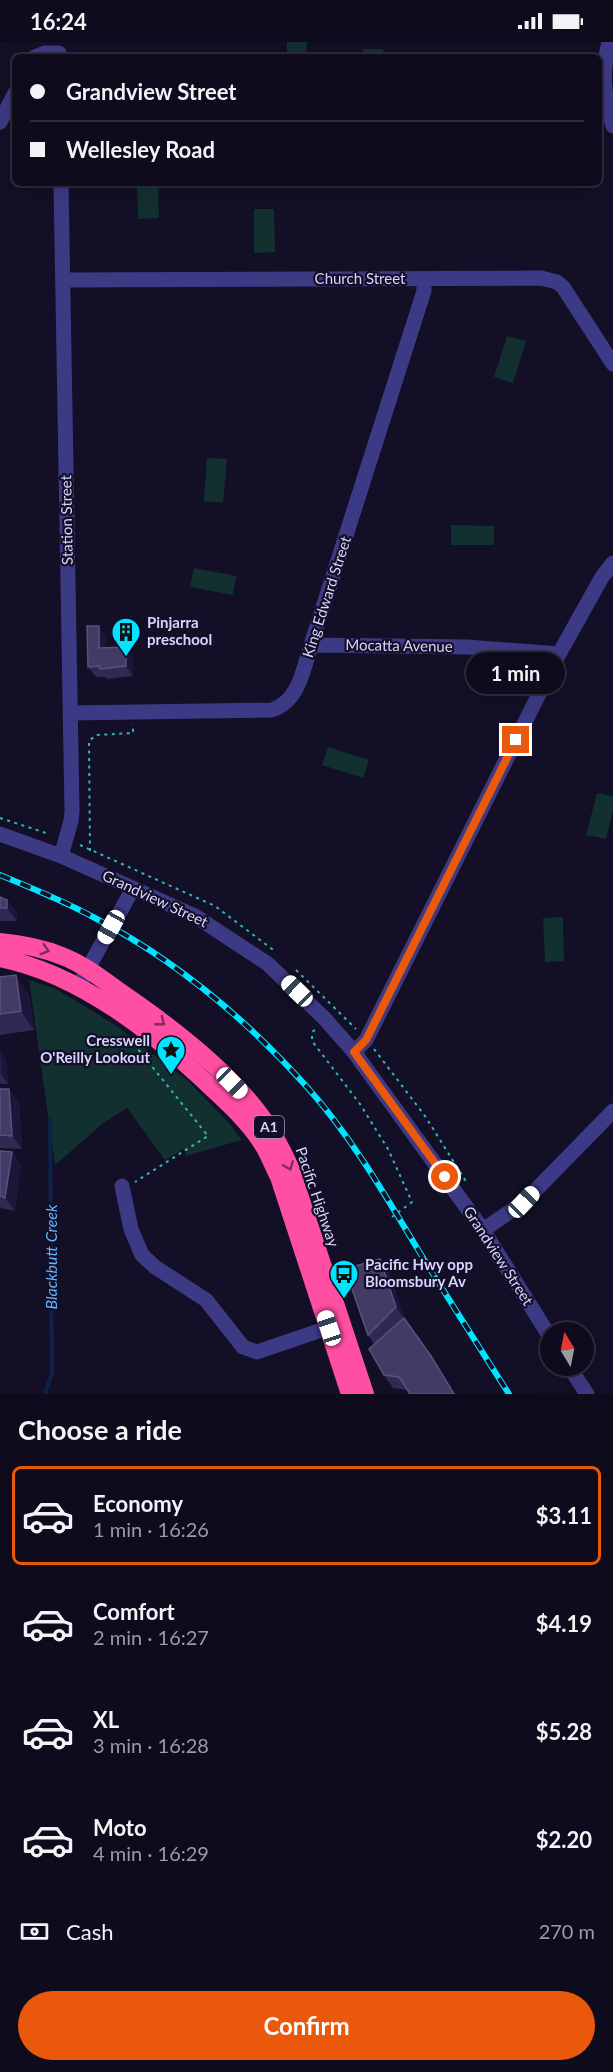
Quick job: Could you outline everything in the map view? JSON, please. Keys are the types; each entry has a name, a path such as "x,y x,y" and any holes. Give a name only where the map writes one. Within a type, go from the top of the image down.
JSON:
{"highway":[{"name":"Pacific Highway","path":"0,942 41,948 64,956 87,969 138,1004 219,1070 264,1120 280,1145 290,1167 335,1326 350,1394"},
{"name":"Pacific Highway","path":"0,958 24,964 78,987 106,1004 181,1059 252,1129 266,1148 279,1177 335,1326 365,1394"}],"street":[{"path":"609,42 603,74 605,101 613,126"},
{"path":"43,54 59,51"},
{"path":"0,122 9,93"},
{"name":"Station Street","path":"61,186 72,812 61,856"},
{"name":"Church Street","path":"63,280 542,278 557,282 567,293 613,364"},
{"name":"King Edward Street","path":"70,713 272,710 282,707 290,700 296,691 424,291 424,279"},
{"path":"354,1052 366,1040 559,654 602,577 613,562"},
{"name":"Mocatta Avenue","path":"311,645 467,647 559,654"},
{"name":"Grandview Street","path":"0,834 61,856 195,916 268,964 326,1019 354,1052 483,1230 541,1322"},
{"path":"78,987 133,888"},
{"path":"483,1230 524,1202 613,1111"},
{"path":"123,1189 131,1229 142,1255 155,1267 206,1300 243,1347 257,1352 335,1326"},
{"path":"575,1376 587,1394"}],"path":[{"path":"90,851 89,741 96,735 133,733 133,721"},
{"path":"0,818 46,833"},
{"path":"326,1019 312,1032 312,1041 360,1104 388,1149 412,1202 392,1217"},
{"path":"123,1189 208,1136 124,1033"},
{"path":"373,1047 425,1116 469,1185"}],"green space":[{"path":"287,42 307,42 306,54 287,54"},
{"path":"363,49 383,49 384,54 363,54"},
{"path":"137,186 158,186 159,218 138,219"},
{"path":"254,209 274,209 275,252 254,253"},
{"path":"507,336 526,341 513,383 494,377"},
{"path":"207,458 227,459 223,503 204,501"},
{"path":"451,525 494,526 494,545 451,545"},
{"path":"194,568 236,576 233,595 190,587"},
{"path":"328,747 369,760 363,778 322,765"},
{"path":"597,793 613,796 613,809 606,839 586,835"},
{"path":"563,917 564,961 545,962 543,918"},
{"path":"29,980 56,989 114,1024 188,1081 229,1123 242,1140 186,1156 184,1149 165,1160 127,1108 102,1124 55,1165"}],"building":[{"path":"87,626 99,626 99,648 126,647 126,666 100,669 99,666 88,667"},
{"path":"0,897 7,900 7,908 0,908"},
{"path":"16,975 21,1011 0,1014 0,977"},
{"path":"0,1089 9,1089 12,1136 0,1135"},
{"path":"0,1151 12,1152 5,1198 0,1196"},
{"path":"380,1259 396,1307 368,1335 345,1269"},
{"path":"404,1318 454,1394 410,1394 399,1377 384,1375 369,1349"}],"waterway":[{"name":"Blackbutt Creek","path":"45,1394 52,1373 50,1119"}],"railway":[{"path":"0,875 83,912 153,953 235,1015 284,1062 323,1105 352,1145 509,1394"}],"place":[{"name":"Pinjarra preschool","path":"126,658"},
{"name":"Cresswell O'Reilly Lookout","path":"171,1076"},
{"name":"Pacific Hwy opp Bloomsbury Av","path":"344,1300"}],"route":[{"path":"445,1177 354,1052 366,1040 516,740"}]}
